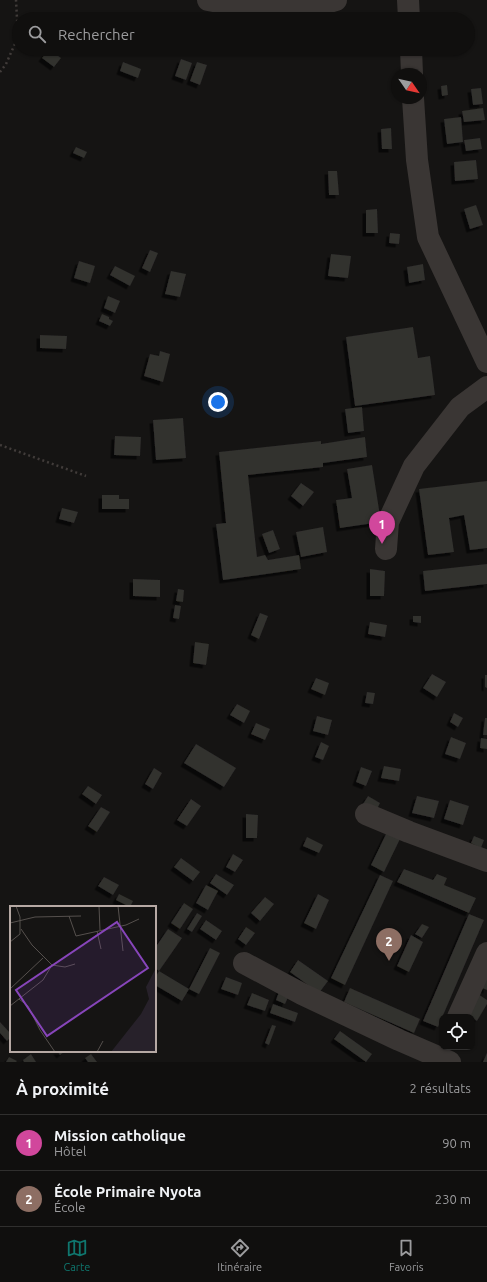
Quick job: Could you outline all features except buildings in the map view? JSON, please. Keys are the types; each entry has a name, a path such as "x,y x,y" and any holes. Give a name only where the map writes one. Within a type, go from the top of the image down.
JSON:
{"street":[{"path":"208,0 234,5 310,8 336,0"},
{"path":"408,0 409,12"},
{"path":"411,56 412,68"},
{"path":"413,104 416,160 428,237 487,362"},
{"path":"386,549 388,522 414,466 460,407 487,387"},
{"path":"366,814 409,832 487,861"},
{"path":"459,1014 487,953"},
{"path":"244,963 302,994 399,1040 443,1057"}],"path":[{"path":"16,0 17,12"},
{"path":"0,72 6,64 12,50"},
{"path":"0,445 86,476"}],"place":[{"name":"Mission catholique","path":"382,544"},
{"name":"École Primaire Nyota","path":"389,961"}]}
